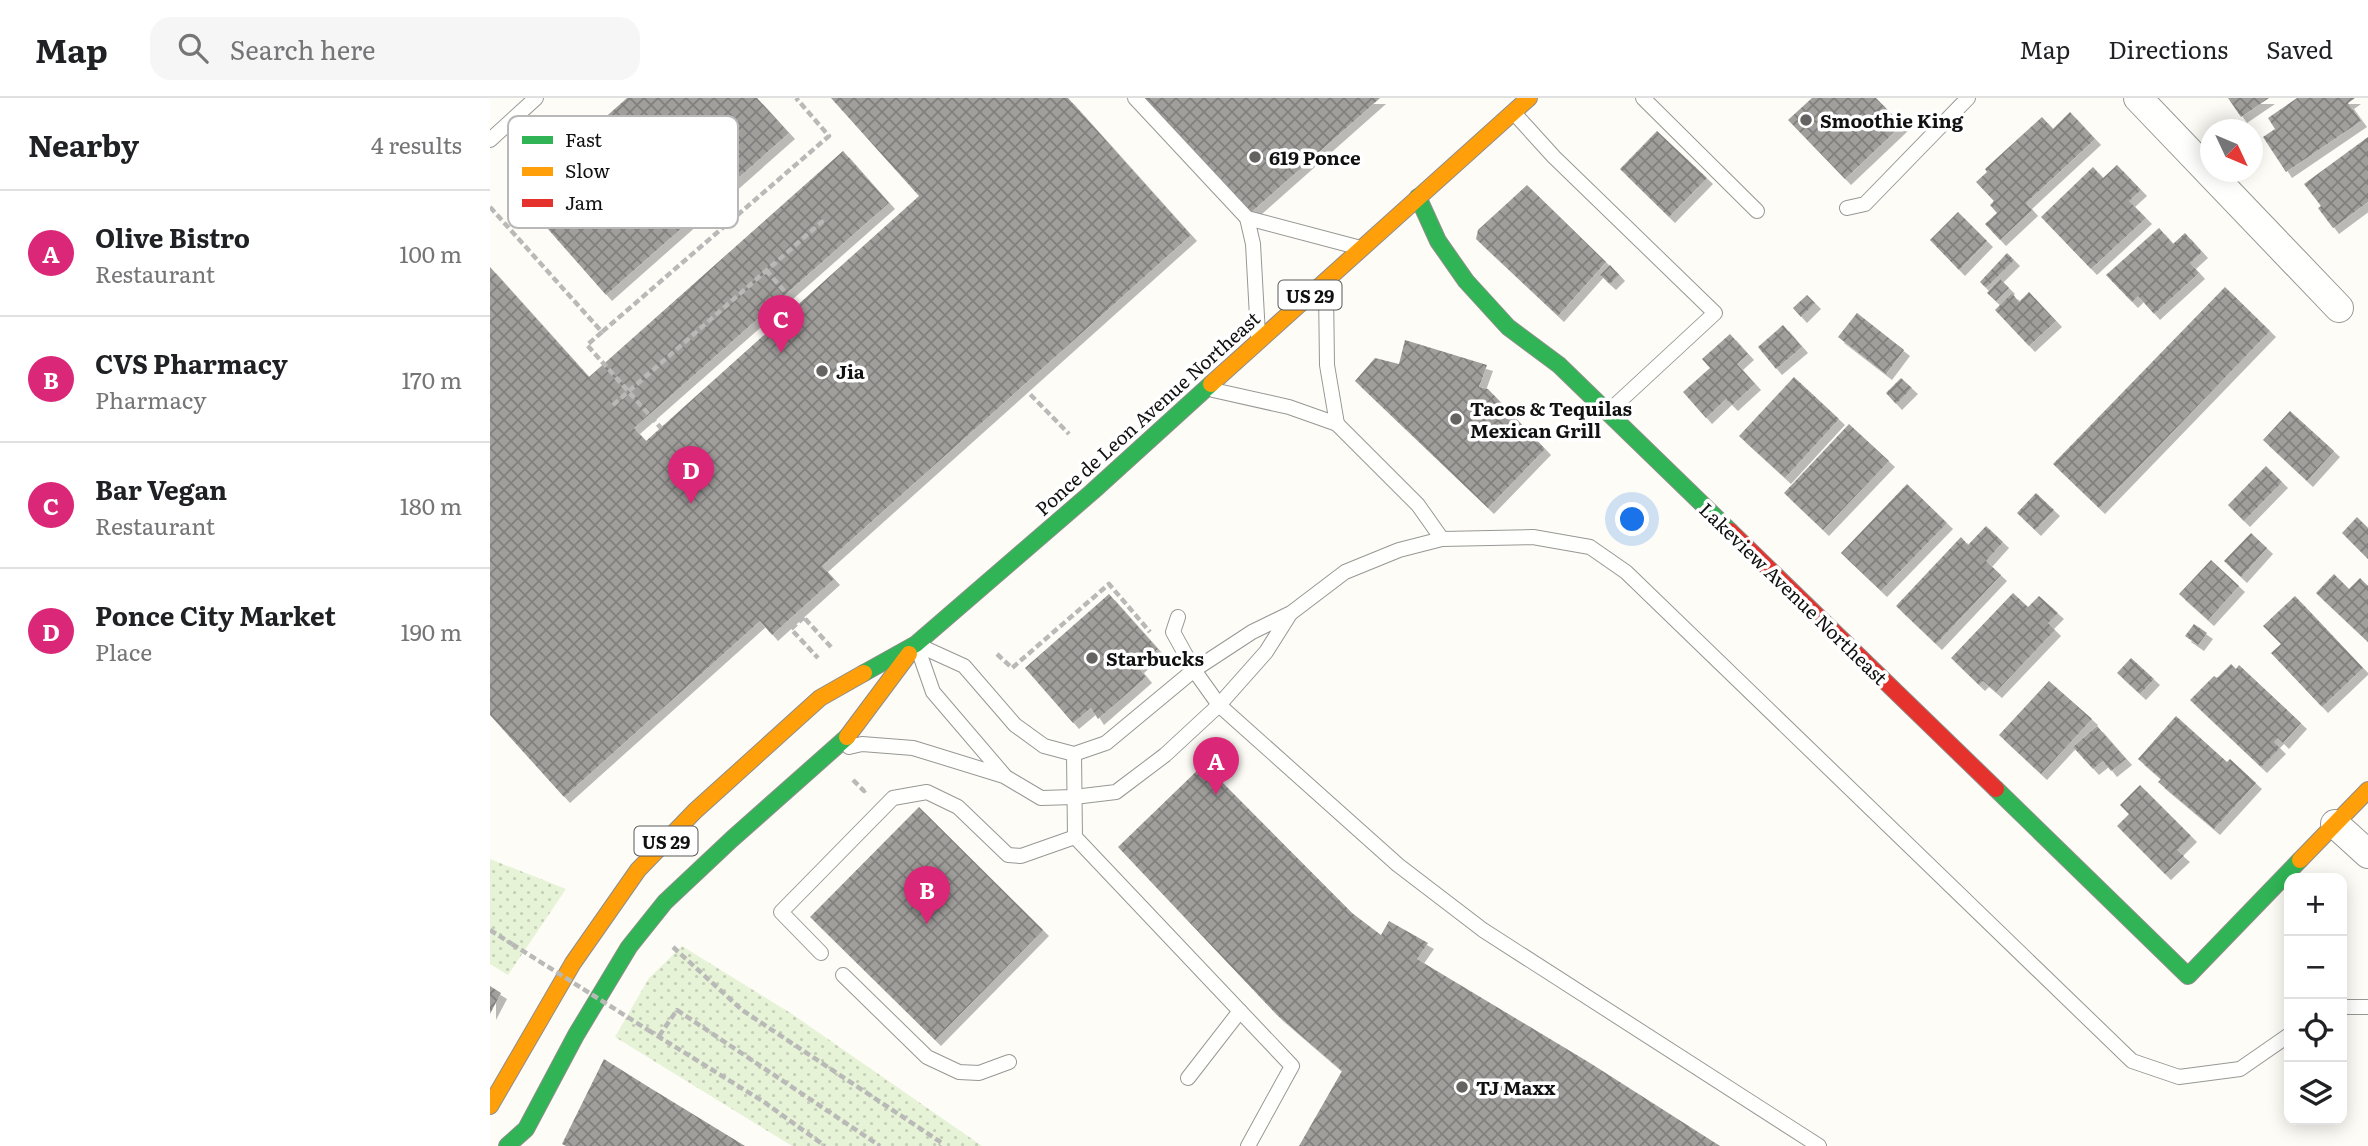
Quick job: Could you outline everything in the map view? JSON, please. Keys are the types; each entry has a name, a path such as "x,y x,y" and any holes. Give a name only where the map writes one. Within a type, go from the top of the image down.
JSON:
{"main road":[{"name":"Ponce de Leon Avenue Northeast","path":"490,1106 573,963 606,913 638,870 695,811 820,698 916,644 1259,343 1529,98"},
{"name":"Lakeview Avenue Northeast","path":"1418,197 1438,241 1466,281 1508,327 1559,365 2188,976 2335,824"},
{"name":"Ponce de Leon Avenue Northeast","path":"507,1146 526,1129 576,1035 623,957 665,902 852,733 916,644"},
{"path":"2335,824 2368,790"}],"street":[{"path":"2138,98 2339,308"},
{"path":"2335,824 2368,854"}],"lane":[{"path":"516,116 536,98"},
{"path":"1135,98 1247,218 1253,244 1259,343"},
{"path":"1643,98 1757,211"},
{"path":"1847,208 1866,204 1968,98"},
{"path":"1513,111 1554,157 1715,313 1608,412"},
{"path":"490,140 508,124"},
{"path":"1247,218 1362,248"},
{"path":"1326,281 1327,365 1337,424"},
{"path":"1207,389 1289,407 1337,424 1418,505 1442,540"},
{"path":"916,644 964,666 1015,725 1044,746 1074,754 1106,743 1194,670 1252,632 1291,613 1345,572 1399,550 1442,540 1533,537 1590,547 1626,572 2133,1061 2179,1077 2240,1069 2284,1038"},
{"path":"832,751 862,744 913,748 1004,776 1041,798 1115,792 1165,755 1219,705 1266,652 1291,613"},
{"path":"1178,618 1173,632 1194,670 1219,705 1398,865 1483,930 1819,1146"},
{"path":"916,644 933,692 1004,776"},
{"path":"1074,754 1075,837 1292,1066 1248,1146"},
{"path":"821,953 781,912 893,798 927,792 958,807 1008,855 1021,856 1075,837"},
{"path":"843,975 927,1057 959,1072 979,1073 1009,1062"},
{"path":"2347,1007 2368,1007"},
{"path":"1188,1078 1240,1011"}],"path":[{"path":"738,215 829,136 796,98"},
{"path":"490,207 508,227"},
{"path":"613,405 824,220"},
{"path":"509,228 602,332"},
{"path":"661,428 587,345 722,228"},
{"path":"766,270 797,306"},
{"path":"1023,387 1069,434"},
{"path":"997,654 1012,668 1109,584 1153,636"},
{"path":"798,611 831,647"},
{"path":"804,617 790,629 818,659"},
{"path":"853,780 864,791"},
{"path":"490,930 764,1102 825,1146"},
{"path":"672,947 742,1010 942,1143 940,1146"},
{"path":"659,1036 677,1010 880,1146"}],"green space":[{"path":"490,859 566,889 508,975 490,964"},
{"path":"682,946 792,1014 982,1146 792,1146 615,1037 649,978"}],"building":[{"path":"627,98 757,98 789,133 738,178 738,116 607,116"},
{"path":"831,98 1068,98 1191,235 822,566 834,579 772,635 760,621 564,797 490,715 490,267 589,377 843,151 889,203 634,428 646,441 919,196"},
{"name":"619 Ponce","path":"1145,98 1380,98 1247,216"},
{"path":"1812,98 1876,98 1902,125 1845,179 1788,120"},
{"path":"2228,98 2269,98 2241,117"},
{"path":"2297,98 2355,98 2348,103 2361,121 2286,172 2263,137 2275,129 2268,118"},
{"path":"2070,112 2095,139 2026,203 2032,210 2000,240 1985,224 1997,213 1990,205 1994,201 1976,182 1987,172 1985,169 2042,117 2053,129"},
{"path":"1657,131 1707,178 1669,217 1620,169"},
{"path":"2368,137 2368,202 2333,228 2304,184"},
{"path":"2117,165 2141,190 2129,201 2146,218 2091,269 2041,217 2093,167 2103,178"},
{"path":"1527,185 1606,262 1558,316 1476,239 1478,230"},
{"path":"1958,212 1987,241 1959,270 1930,240"},
{"path":"547,228 682,228 606,295"},
{"path":"2159,228 2173,244 2185,233 2202,252 2190,263 2199,273 2154,314 2138,296 2132,302 2106,275"},
{"path":"2007,253 2014,260 1986,288 1980,282"},
{"path":"1610,265 1619,275 1610,284 1600,275"},
{"path":"2000,279 2009,288 1996,301 1987,293"},
{"path":"2225,287 2270,331 2099,508 2053,464"},
{"path":"2029,292 2056,321 2029,346 1995,310 2012,293 2019,302"},
{"path":"1807,295 1815,303 1801,317 1793,308"},
{"path":"1857,313 1904,350 1886,374 1838,337"},
{"path":"1783,325 1802,347 1776,369 1758,347"},
{"path":"1730,334 1748,354 1737,364 1755,384 1732,405 1726,399 1706,418 1683,392 1710,368 1702,359"},
{"name":"Tacos & Tequilas Mexican Grill","path":"1405,340 1487,365 1479,387 1488,389 1545,449 1488,508 1355,381 1375,358 1399,364"},
{"path":"1794,377 1839,419 1785,478 1739,436"},
{"path":"1901,378 1912,388 1896,404 1886,393"},
{"path":"2290,411 2334,451 2307,481 2263,440"},
{"path":"1849,424 1889,461 1823,530 1784,493"},
{"path":"2266,466 2282,482 2244,521 2228,505"},
{"path":"1907,484 1947,523 1881,591 1841,553"},
{"path":"2036,493 2054,510 2035,530 2017,513"},
{"path":"2357,517 2368,528 2368,559 2342,533"},
{"path":"1986,526 2003,542 1986,561 2001,575 1936,644 1896,606 1961,537 1968,545"},
{"path":"2251,533 2267,548 2241,577 2224,561"},
{"path":"2211,560 2239,586 2208,620 2179,594"},
{"path":"2334,574 2349,589 2360,578 2368,586 2368,642 2316,593"},
{"path":"2013,593 2028,607 2039,596 2058,613 2048,623 2055,630 1996,692 1983,681 1979,685 1951,658"},
{"name":"Starbucks","path":"1109,594 1158,649 1138,667 1146,677 1098,719 1091,708 1073,723 1025,668"},
{"path":"2295,596 2363,668 2322,707 2271,653 2281,644 2263,626"},
{"path":"2194,624 2207,633 2198,645 2185,636"},
{"path":"2131,658 2154,679 2140,694 2117,673"},
{"path":"2231,664 2236,669 2239,665 2301,723 2283,743 2278,738 2274,742 2280,748 2261,767 2190,700 2214,676 2217,678"},
{"path":"2049,681 2092,719 2041,774 1999,735"},
{"path":"2176,716 2227,762 2230,759 2256,783 2214,829 2158,782 2161,779 2138,759"},
{"path":"2097,726 2126,759 2111,771 2103,761 2093,769 2073,747"},
{"path":"1204,764 1352,913 1381,935 1389,921 1428,943 1417,959 1590,1063 1720,1146 1299,1146 1342,1071 1277,1015 1118,847"},
{"path":"2140,785 2191,836 2177,850 2184,856 2165,874 2117,826 2129,814 2120,805"},
{"path":"919,807 1043,930 935,1040 810,917"},
{"path":"490,986 501,993 490,1014"},
{"path":"604,1059 745,1146 562,1144"}],"traffic: fast":[{"path":"1418,197 1438,241 1466,281 1508,327 1559,365 1730,531"},
{"path":"864,673 916,644 1092,492 1211,384"},
{"path":"507,1146 526,1129 576,1035 629,947 665,902 847,737"},
{"path":"1996,789 2188,976 2300,860"}],"traffic: slow":[{"path":"1211,384 1529,98"},
{"path":"847,737 909,654"},
{"path":"490,1106 573,963 638,870 695,811 820,698 864,673"},
{"path":"2300,860 2368,790"}],"traffic: jam":[{"path":"1730,531 1996,789"}],"place":[{"name":"Smoothie King","path":"1806,120"},
{"name":"619 Ponce","path":"1255,157"},
{"name":"Bar Vegan","path":"781,353"},
{"name":"Jia","path":"822,371"},
{"name":"Tacos & Tequilas Mexican Grill","path":"1456,419"},
{"name":"Ponce City Market","path":"691,504"},
{"name":"Starbucks","path":"1092,658"},
{"name":"Olive Bistro","path":"1216,795"},
{"name":"CVS Pharmacy","path":"927,924"},
{"name":"TJ Maxx","path":"1462,1087"}]}
